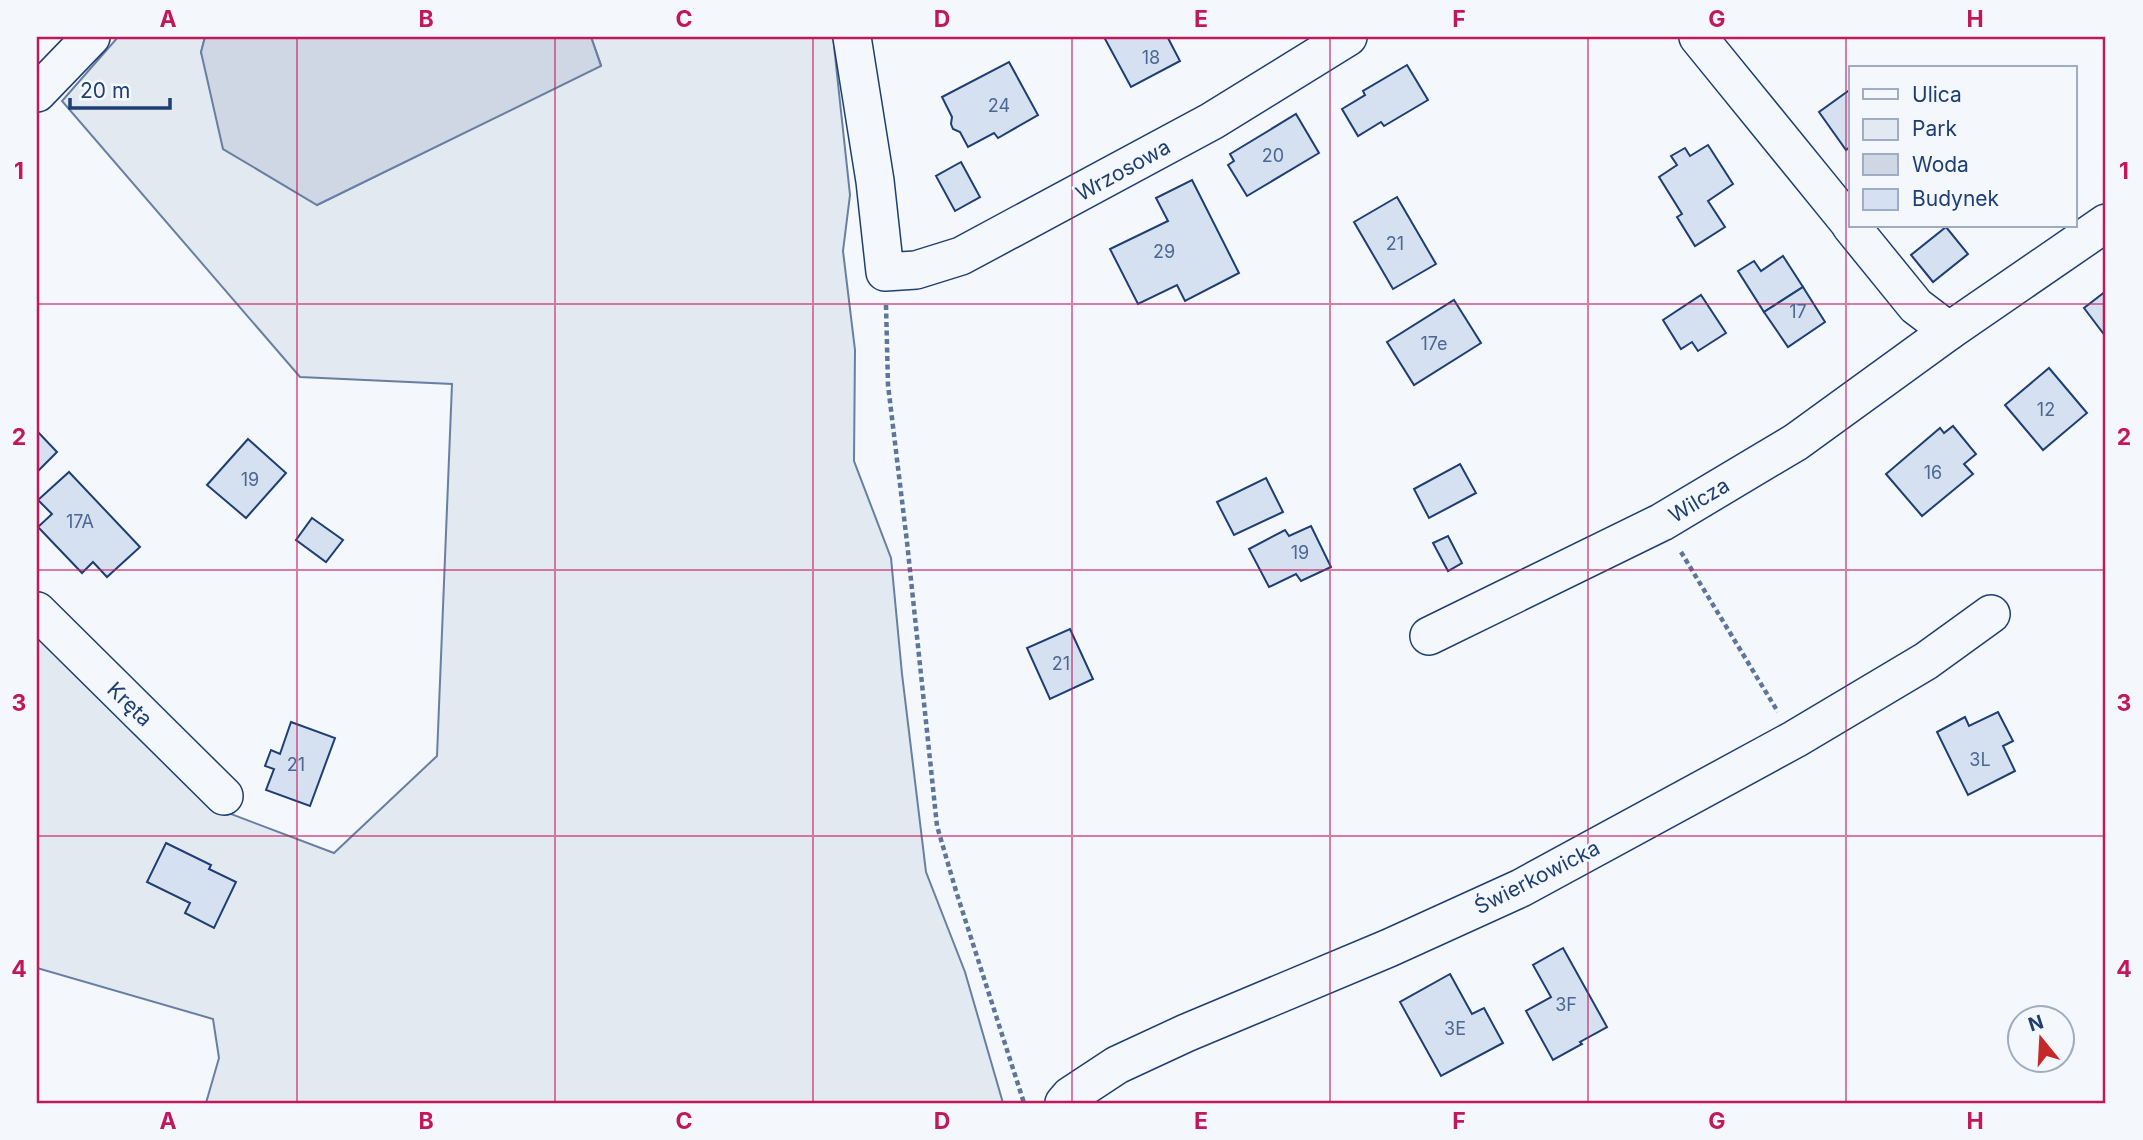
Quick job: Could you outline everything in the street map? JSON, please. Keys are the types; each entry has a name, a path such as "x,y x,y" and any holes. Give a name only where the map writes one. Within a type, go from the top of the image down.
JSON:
{"street":[{"path":"37,93 91,37"},
{"path":"852,37 875,181 885,272"},
{"name":"Wrzosowa","path":"885,272 916,270 961,257 1212,121 1348,37"},
{"path":"1698,37 1849,223"},
{"name":"Wilcza","path":"1429,636 1662,522 1796,442 1949,331 2106,223"},
{"path":"1853,228 1916,306 1949,331"},
{"name":"Kręta","path":"37,611 225,796"},
{"name":"Świerkowicka","path":"1064,1103 1117,1065 1521,888 1796,739 1926,661 1991,614"}],"path":[{"path":"885,272 888,385 937,826 1024,1103"},
{"path":"1662,522 1796,739"}],"green space":[{"path":"118,37 205,37 201,53 317,205 601,65 591,37 833,37 850,195 843,251 855,350 854,461 891,558 926,872 965,972 1003,1103 206,1103 219,1058 213,1019 37,968 37,628 223,811 334,853 437,756 452,384 300,377 62,101"}],"water":[{"path":"205,37 591,37 601,66 317,205 223,149 201,52"}],"building":[{"path":"1104,37 1171,37 1168,38 1180,61 1131,87"},
{"path":"1009,62 1038,115 998,138 994,133 968,147 960,132 953,129 952,117 942,97"},
{"path":"1407,65 1428,100 1384,126 1381,122 1358,136 1342,109 1365,95 1363,91"},
{"path":"1849,90 1849,148 1846,150 1819,112"},
{"path":"1296,114 1319,153 1247,196 1228,165 1234,161 1230,154"},
{"path":"1708,145 1733,184 1708,201 1725,227 1695,246 1677,217 1682,214 1659,177 1677,165 1671,156 1685,148 1690,156"},
{"path":"961,162 980,197 955,211 936,176"},
{"path":"1192,180 1239,273 1185,301 1177,285 1138,304 1110,249 1168,221 1156,198"},
{"path":"1397,197 1436,264 1393,289 1354,222"},
{"path":"1945,228 1968,254 1933,282 1911,255"},
{"path":"1783,256 1803,287 1764,312 1738,271 1754,261 1761,271"},
{"path":"1803,287 1825,322 1788,347 1764,312"},
{"path":"2106,291 2106,337 2084,308"},
{"path":"1701,295 1726,333 1698,351 1692,342 1681,349 1663,320"},
{"path":"1454,300 1481,343 1414,385 1387,342"},
{"path":"2049,368 2087,413 2043,450 2005,405"},
{"path":"1953,426 1976,454 1964,464 1973,474 1922,516 1886,474 1940,428 1944,433"},
{"path":"37,431 57,452 37,472"},
{"path":"248,439 286,473 246,518 207,485"},
{"path":"1460,464 1476,493 1429,518 1414,489"},
{"path":"69,472 140,547 107,577 93,562 82,573 38,527 52,514 38,500"},
{"path":"1266,478 1283,512 1234,535 1217,502"},
{"path":"312,518 343,540 326,562 296,540"},
{"path":"1311,526 1331,567 1301,581 1296,574 1269,587 1249,549 1285,530 1289,536"},
{"path":"1448,536 1462,563 1448,571 1433,543"},
{"path":"1070,629 1093,679 1050,699 1027,648"},
{"path":"1998,712 2013,741 2003,746 2015,771 1968,795 1937,732 1965,717 1969,726"},
{"path":"291,722 335,738 310,806 266,790 274,769 265,766 271,750 280,754"},
{"path":"166,843 211,865 209,869 236,882 214,928 185,913 190,903 147,882"},
{"path":"1563,948 1607,1027 1553,1060 1526,1011 1551,997 1533,965"},
{"path":"1450,974 1472,1014 1484,1008 1503,1043 1441,1076 1400,1002"}]}
